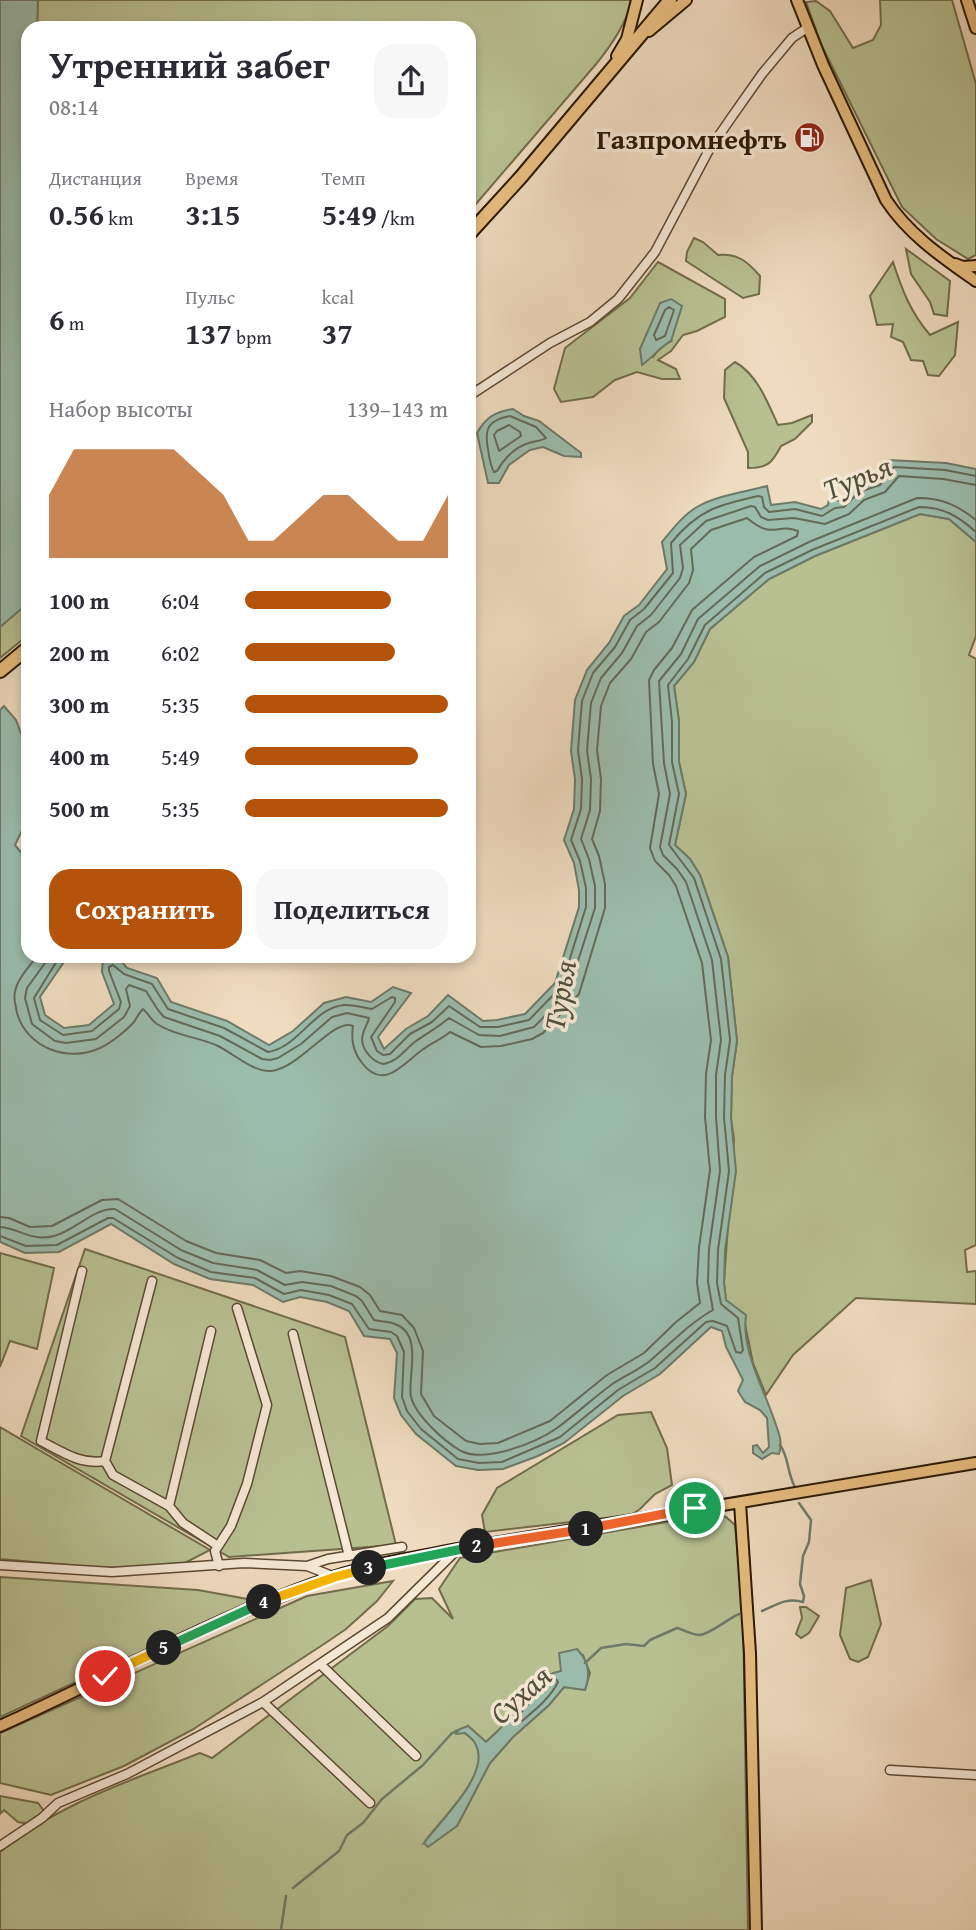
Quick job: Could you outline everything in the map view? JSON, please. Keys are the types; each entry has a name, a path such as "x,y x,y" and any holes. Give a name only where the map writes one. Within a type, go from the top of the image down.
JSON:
{"highway":[{"path":"476,226 670,0"},
{"path":"0,671 21,654"}],"main road":[{"path":"597,87 627,39 637,0"},
{"path":"641,35 651,30 686,0"},
{"path":"788,0 806,24"},
{"path":"797,0 886,200 899,221 916,237 976,281"},
{"path":"967,0 976,29"},
{"path":"950,262 963,267 976,266"},
{"path":"0,1726 264,1603 335,1577 394,1561 588,1529 695,1508 740,1503 976,1463"},
{"path":"740,1503 750,1653 756,1930"}],"street":[{"path":"476,391 550,343 590,321 618,299 659,246 709,150 784,47 806,24"},
{"path":"82,1271 41,1441 69,1456 92,1463 105,1461"},
{"path":"152,1281 105,1461 113,1475 169,1506 183,1523 218,1546"},
{"path":"219,1566 215,1551 231,1526 247,1485 267,1405 237,1308"},
{"path":"169,1506 211,1331"},
{"path":"293,1334 349,1556"},
{"path":"307,1566 328,1559 402,1547"},
{"path":"0,1846 42,1818 58,1803 127,1774 263,1702 388,1618 458,1549"},
{"path":"0,1566 112,1572 244,1563 307,1566 335,1577"},
{"path":"320,1664 416,1756"},
{"path":"263,1702 370,1803"},
{"path":"890,1770 976,1775"}],"shaded area":[{"path":"38,0 632,0 622,25 603,56 476,204 476,21 37,21"},
{"path":"880,0 952,0 976,84 976,255 968,259 936,239 902,207 822,46 806,2 816,1 830,11 853,48 873,40 881,25"},
{"path":"694,238 718,255 737,257 751,267 760,276 759,294 743,298 686,261"},
{"path":"906,249 950,281 947,316 934,314 930,302 911,274"},
{"path":"658,262 725,299 725,317 683,335 671,351 658,360 676,369 680,379 662,379 637,372 615,380 593,397 561,402 554,389 565,348 630,298","holes":["647,334 671,341 661,347 653,357 640,349"]},
{"path":"893,262 908,301 930,335 958,322 955,355 939,376 928,375 923,361 911,360 903,342 891,337 893,324 877,325 870,296"},
{"path":"735,362 756,381 778,425 812,415 812,422 795,439 781,446 769,463 760,467 748,468 748,452 724,398 725,370"},
{"path":"920,514 949,519 976,542 976,636 969,655 976,659 976,1245 965,1250 967,1272 976,1271 976,1304 856,1298 793,1355 766,1395 753,1363 745,1324 726,1300 724,1283 734,1139 731,1118 732,1076 737,1041 728,957 700,875 690,859 675,845 686,794 679,762 679,721 674,686 694,662 710,629 769,579 815,556"},
{"path":"21,609 21,641 0,658 0,627"},
{"path":"85,1249 345,1337 396,1545 229,1557 21,1436"},
{"path":"0,1253 54,1268 37,1349 10,1341 0,1367"},
{"path":"651,1412 667,1448 672,1485 655,1494 640,1509 631,1515 485,1532 482,1515 497,1488 618,1415"},
{"path":"0,1427 210,1550 181,1565 103,1568 0,1559"},
{"path":"713,1514 726,1517 735,1525 743,1610 748,1930 0,1930 0,1852 46,1820 96,1795 200,1753 212,1758 388,1626 415,1599 432,1598 453,1619 439,1589 460,1558","holes":["583,1655 590,1673 585,1690 564,1687 490,1763 457,1826 424,1843 462,1797 477,1769 479,1756 476,1744 465,1733 468,1726 486,1742 503,1726 515,1706 538,1681 561,1671"]},
{"path":"0,1577 198,1590 253,1600 0,1717"},
{"path":"871,1580 881,1624 868,1657 858,1662 850,1659 840,1635 846,1588"},
{"path":"393,1581 377,1601 346,1629 192,1730 124,1766 51,1795 0,1783 0,1733 307,1596"},
{"path":"800,1607 806,1607 819,1616 809,1633 801,1638 796,1634 802,1618"},
{"path":"0,1796 38,1803 44,1811 29,1824 18,1822 4,1810 0,1814"}],"water":[{"path":"0,0 38,0 37,21 21,21 21,609 0,627"},
{"path":"671,299 682,306 671,341 642,365 640,349 660,303"},
{"path":"513,409 539,421 581,453 581,457 564,456 543,447 530,450 509,465 499,483 488,483 477,433 492,416"},
{"name":"Турья","path":"888,460 946,463 976,469 976,542 949,519 920,514 815,556 769,579 710,629 694,662 674,686 679,721 679,762 686,794 675,845 690,859 700,875 728,957 737,1041 732,1076 731,1118 736,1171 725,1250 726,1300 746,1315 745,1328 750,1356 779,1434 779,1454 772,1453 762,1459 753,1453 753,1446 757,1445 763,1453 769,1447 767,1418 760,1410 745,1402 738,1391 743,1380 726,1347 722,1331 711,1327 660,1374 623,1396 564,1443 503,1469 478,1470 456,1466 416,1434 401,1415 394,1398 397,1353 390,1339 364,1336 349,1311 327,1302 300,1297 283,1302 253,1285 210,1279 174,1264 111,1224 59,1252 25,1253 0,1242 0,710 4,706 16,720 21,733 21,833 15,845 21,852 21,963 63,963 40,997 45,1015 64,1028 89,1025 114,1004 102,972 103,963 123,963 127,968 157,978 171,1002 227,1021 269,1045 293,1031 324,1003 346,997 371,1002 393,987 411,993 378,1037 384,1049 406,1029 428,1016 448,995 483,1021 525,1014 555,983 579,907 574,863 564,840 574,809 575,779 571,751 575,700 587,670 609,643 624,616 639,605 667,569 662,542 692,510 723,497 767,486 771,505 795,502 821,509 828,505 829,499 840,501 855,486 877,479"},
{"path":"577,1649 588,1669 585,1690 564,1687 549,1705 513,1737 490,1763 457,1826 428,1847 424,1843 462,1797 479,1757 471,1738 465,1733 456,1734 455,1731 468,1726 486,1742 534,1685 561,1671 559,1653"}],"waterway":[{"name":"Сухая","path":"780,1445 795,1487"},
{"name":"Сухая","path":"762,1611 787,1601 803,1602 800,1584 811,1520 799,1503"},
{"name":"Сухая","path":"585,1663 601,1648 626,1644 644,1646 650,1640 677,1628 699,1635 739,1614"},
{"name":"Сухая","path":"293,1888 339,1851 347,1835 363,1823 382,1799 423,1765 452,1733 458,1731"},
{"name":"Сухая","path":"281,1930 286,1896"}],"place":[{"name":"Газпромнефть","path":"810,138"}],"route":[{"path":"105,1676 264,1603 335,1577 394,1561 588,1529 695,1508"}]}
